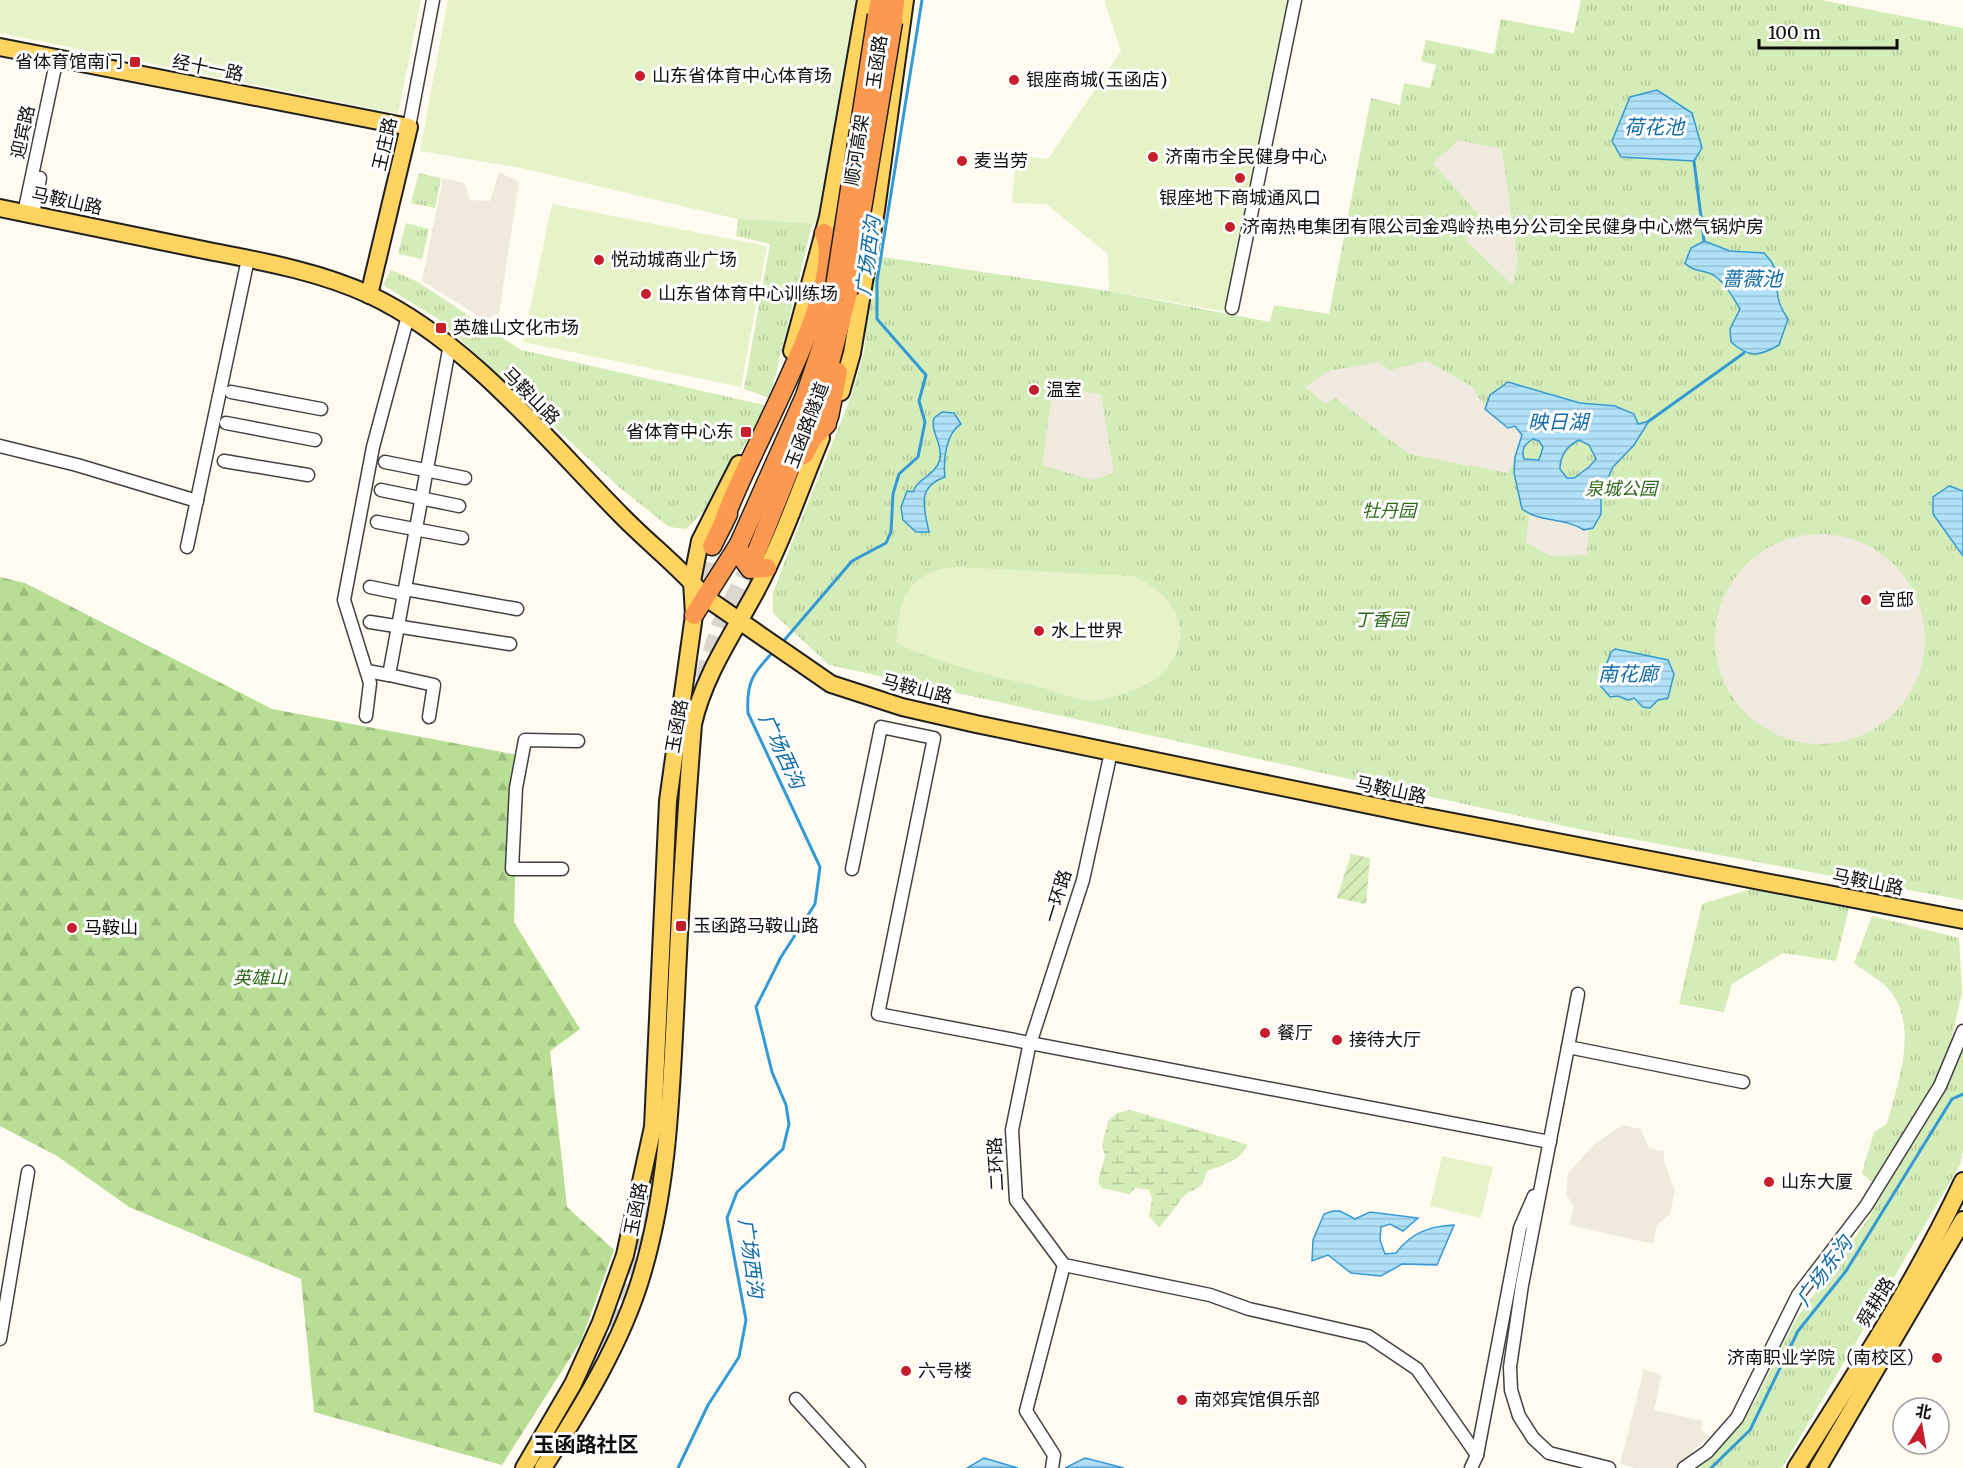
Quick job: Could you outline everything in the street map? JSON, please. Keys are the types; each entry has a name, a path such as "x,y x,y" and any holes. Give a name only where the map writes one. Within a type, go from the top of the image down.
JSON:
{"highway":[{"name":"顺河高架","path":"841,296 880,0"},
{"name":"顺河高架","path":"841,296 881,102 895,0"},
{"path":"723,524 729,504 776,410 822,291 828,265 829,244 824,233"},
{"path":"768,526 813,438 828,420 851,309 841,296"},
{"path":"694,615 739,544 805,396 841,296"},
{"name":"玉函路隧道","path":"712,546 841,296"},
{"name":"玉函路隧道","path":"761,560 768,526 825,378 841,296"},
{"path":"739,544 739,554 750,569 761,560"}],"main road":[{"name":"玉函路","path":"524,1468 573,1384 601,1322 625,1255 653,1126 668,801 694,615 692,581 700,541 787,368 824,233 866,0"},
{"name":"玉函路","path":"543,1468 590,1394 642,1275 658,1206 669,1129 682,861 693,724 698,701 738,620 761,560 838,403 852,353 883,164 905,0"},
{"name":"经十一路","path":"0,46 409,127"},
{"name":"王庄路","path":"369,295 409,127"},
{"path":"837,158 883,164"},
{"name":"马鞍山路","path":"0,208 304,272 369,295 408,316 450,344 639,534 692,581 705,597 831,684 891,704 1111,752 1433,818 1963,920"},
{"name":"舜耕路","path":"1796,1468 1936,1238 1963,1181"},
{"name":"舜耕路","path":"1818,1468 1963,1220"}],"street":[{"name":"王庄路","path":"409,127 433,0"},
{"path":"1232,309 1295,0"},
{"name":"迎宾路","path":"29,214 60,58"},
{"path":"187,547 248,259"},
{"path":"366,716 370,683 344,600 373,447 408,316"},
{"path":"389,675 450,344"},
{"path":"231,392 321,409"},
{"path":"226,423 315,440"},
{"path":"0,446 76,465 197,501"},
{"path":"224,461 308,475"},
{"path":"385,462 465,478"},
{"path":"381,490 459,506"},
{"path":"377,522 462,538"},
{"path":"370,587 517,609"},
{"path":"370,622 510,644"},
{"path":"367,671 434,685 429,717"},
{"path":"852,869 881,727 934,738 878,1014 1029,1045 1550,1142"},
{"path":"562,869 512,868 516,789 525,740 578,741"},
{"name":"一环路","path":"1029,1045 1083,880 1111,752"},
{"path":"1578,994 1520,1297 1510,1367 1511,1390 1519,1416 1533,1438 1549,1453 1609,1468"},
{"path":"1684,1468 1707,1452 1737,1418 1798,1295 1872,1196 1940,1086 1963,1031"},
{"name":"二环路","path":"1029,1045 1012,1130 1016,1200 1064,1266"},
{"path":"1568,1047 1743,1082"},
{"path":"0,1339 28,1172"},
{"path":"1471,1468 1478,1455 1520,1228 1543,1175"},
{"path":"1052,1468 1054,1455 1026,1411 1064,1266 1210,1295 1249,1309 1368,1336 1417,1370 1478,1455"},
{"path":"796,1399 859,1468"}],"green space":[{"path":"0,0 421,0 398,114 0,33"},
{"name":"山东省体育中心体育场","path":"448,0 859,0 820,224 737,219 521,168 420,151"},
{"name":"济南市全民健身中心","path":"1104,0 1289,0 1227,312 1109,291 1108,254 1046,204 1012,203 1016,155 1048,159 1121,51"},
{"name":"泉城公园","path":"1581,0 1821,0 1963,28 1963,900 1583,830 829,665 773,613 773,593 851,397 864,352 871,277 876,256 1109,291 1270,322 1274,305 1329,314 1371,98 1400,105 1404,83 1430,88 1436,65 1421,61 1426,40 1494,54 1501,19 1574,33"},
{"path":"419,173 441,178 435,208 411,203"},
{"name":"山东省体育中心训练场","path":"552,204 767,246 741,387 523,342"},
{"path":"739,209 814,216 770,398 744,389 770,244 736,236"},
{"path":"406,223 429,229 422,259 398,254"},
{"path":"391,270 418,282 521,350 768,406 704,511 686,529 669,527 620,488 438,319 383,285"},
{"name":"水上世界","path":"957,567 1134,576 1157,590 1172,606 1179,623 1180,641 1174,658 1162,673 1143,686 1110,698 1093,701 966,669 896,643 901,608 909,589 925,575 940,569"},
{"name":"英雄山","path":"0,577 25,583 272,709 518,755 514,922 580,1029 550,1051 567,1207 614,1250 581,1341 502,1465 314,1412 301,1279 129,1207 57,1156 0,1126"},
{"path":"1351,854 1370,858 1366,904 1337,898"},
{"path":"1751,889 1849,908 1836,961 1783,953 1732,984 1724,1012 1679,1004 1702,904"},
{"path":"1872,916 1959,938 1962,993 1945,1067 1879,1189 1862,1173 1874,1132 1887,1124 1900,1075 1905,1040 1904,1023 1891,992 1879,980 1854,963"},
{"path":"1963,1048 1963,1150 1960,1165 1782,1468 1697,1468 1710,1458 1753,1405 1795,1321 1866,1222 1947,1085"},
{"path":"1130,1110 1248,1145 1236,1159 1207,1171 1202,1184 1183,1197 1159,1228 1149,1216 1152,1198 1149,1190 1136,1188 1129,1194 1102,1188 1098,1182 1105,1156 1102,1145 1108,1121 1117,1113"},
{"path":"1442,1156 1493,1167 1481,1218 1430,1206"}],"shaded area":[{"path":"1459,140 1502,149 1518,262 1512,285 1465,240 1478,214 1433,163"},
{"path":"499,172 519,182 499,313 485,320 422,281 443,178 465,183 470,200 490,201"},
{"path":"1427,361 1471,386 1491,415 1508,428 1514,426 1522,435 1521,445 1508,473 1409,454 1335,398 1325,404 1305,387 1328,371 1379,362 1390,370"},
{"path":"1053,387 1101,394 1114,473 1092,480 1042,465"},
{"path":"1529,515 1573,523 1588,531 1587,555 1550,556 1526,542"},
{"path":"1810,534 1830,534 1851,538 1870,546 1901,572 1913,589 1921,608 1925,639 1921,670 1913,689 1887,720 1870,732 1851,740 1830,744 1810,744 1789,740 1770,732 1739,706 1727,689 1719,670 1715,649 1715,629 1719,608 1727,589 1753,558 1770,546 1789,538"},
{"path":"1622,1125 1641,1129 1649,1149 1664,1151 1664,1162 1675,1191 1670,1214 1657,1225 1653,1244 1569,1225 1574,1207 1566,1194 1568,1173 1595,1144"},
{"path":"1644,1369 1662,1375 1654,1410 1703,1421 1701,1429 1708,1437 1675,1468 1635,1468 1620,1464"}],"water":[{"name":"荷花池","path":"1657,90 1692,113 1702,148 1694,161 1621,157 1612,141 1630,97"},
{"name":"蔷薇池","path":"1704,241 1730,251 1764,253 1770,259 1776,274 1779,303 1788,319 1779,345 1765,352 1754,354 1743,351 1731,342 1730,329 1740,309 1720,280 1685,263 1691,248"},
{"name":"映日湖","path":"1508,382 1580,403 1615,406 1634,414 1638,424 1649,421 1634,445 1613,467 1601,494 1601,514 1593,528 1584,530 1568,523 1536,516 1522,509 1514,473 1515,457 1522,435 1515,426 1508,428 1485,409 1490,395","holes":["1533,439 1539,441 1543,447 1539,460 1524,459 1524,448","1579,440 1589,445 1596,459 1574,478 1567,478 1560,469 1561,460 1568,448"]},
{"path":"942,412 954,413 961,424 949,440 945,477 936,481 926,492 924,507 929,532 916,532 903,520 901,507 907,491 913,492 918,483 938,465 940,448 933,423 934,418"},
{"path":"1949,486 1963,491 1963,556 1933,514 1933,497"},
{"name":"南花廊","path":"1615,649 1668,660 1674,674 1668,698 1658,700 1650,708 1643,707 1634,698 1628,700 1618,696 1610,697 1599,684 1611,652"},
{"path":"1340,1211 1355,1219 1370,1212 1418,1218 1403,1231 1390,1224 1381,1227 1380,1240 1385,1254 1396,1253 1408,1240 1421,1232 1454,1225 1437,1265 1402,1264 1381,1276 1351,1273 1328,1255 1312,1261 1313,1240 1324,1214"},
{"path":"984,1458 1018,1468 967,1468"},
{"path":"1085,1458 1124,1468 1065,1468"}],"waterway":[{"name":"广场西沟","path":"781,644 852,561 886,543 891,532 893,494 899,474 918,457 925,422 919,401 926,375 877,319 877,281 922,0"},
{"path":"1694,161 1704,241"},
{"path":"1649,421 1744,353"},
{"name":"广场西沟","path":"678,1468 708,1405 739,1357 746,1320 727,1218 737,1192 783,1149 789,1124 786,1105 772,1072 756,1007 781,957 815,904 820,867 748,713 748,693 752,679 774,651"},
{"name":"广场东沟","path":"1711,1468 1750,1430 1798,1331 1846,1271 1952,1099 1963,1094"}],"tunnel":[{"path":"699,606 712,546"},
{"path":"703,679 720,626 755,555"},
{"path":"675,865 681,800"},
{"path":"591,1376 633,1272 660,1144"}],"place":[{"name":"省体育馆南门","path":"135,62"},
{"name":"山东省体育中心体育场","path":"640,76"},
{"name":"银座商城(玉函店)","path":"1014,80"},
{"name":"济南市全民健身中心","path":"1153,157"},
{"name":"麦当劳","path":"962,161"},
{"name":"银座地下商城通风口","path":"1240,178"},
{"name":"济南热电集团有限公司金鸡岭热电分公司全民健身中心燃气锅炉房","path":"1230,227"},
{"name":"悦动城商业广场","path":"599,260"},
{"name":"山东省体育中心训练场","path":"646,294"},
{"name":"英雄山文化市场","path":"441,328"},
{"name":"温室","path":"1034,390"},
{"name":"省体育中心东","path":"746,432"},
{"name":"宫邸","path":"1866,600"},
{"name":"水上世界","path":"1039,631"},
{"name":"玉函路马鞍山路","path":"681,926"},
{"name":"马鞍山","path":"72,928"},
{"name":"餐厅","path":"1265,1033"},
{"name":"接待大厅","path":"1337,1040"},
{"name":"山东大厦","path":"1769,1182"},
{"name":"济南职业学院（南校区）","path":"1937,1358"},
{"name":"六号楼","path":"906,1371"},
{"name":"南郊宾馆俱乐部","path":"1182,1400"}],"district":[{"name":"玉函路社区","path":"586,1445"}],"park label":[{"name":"牡丹园","path":"1389,511"},
{"name":"丁香园","path":"1381,620"}]}
